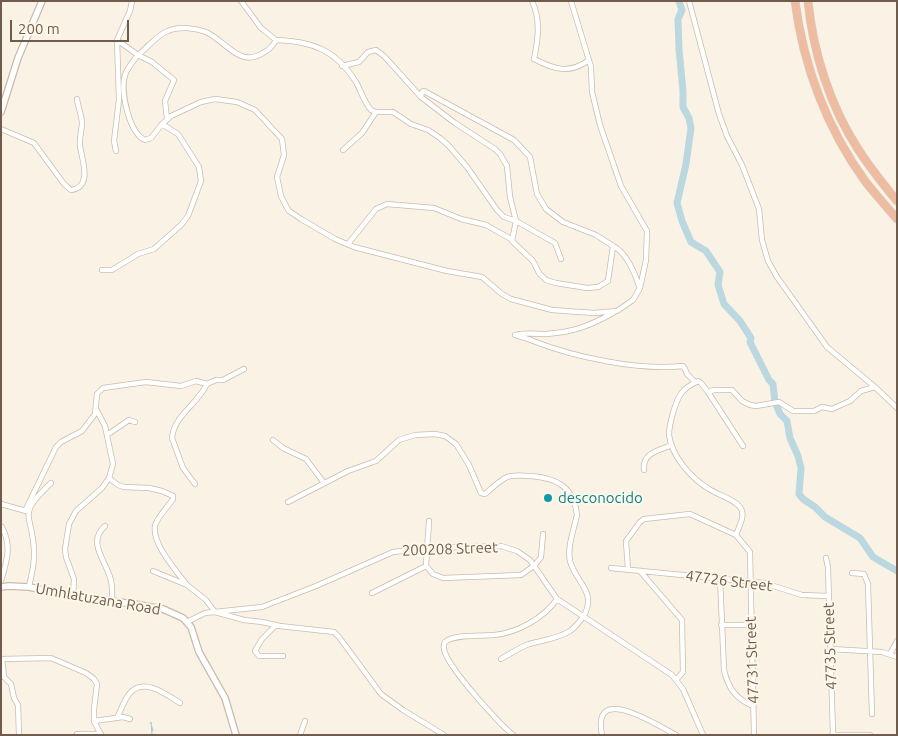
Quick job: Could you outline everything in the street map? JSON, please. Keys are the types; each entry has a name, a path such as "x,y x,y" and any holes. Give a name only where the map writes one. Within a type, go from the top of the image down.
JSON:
{"highway":[{"path":"795,1 798,24 806,56 816,88 829,117 865,180 897,219"},
{"path":"808,1 810,21 818,53 839,114 857,148 897,201"}],"street":[{"path":"1,112 18,58 42,1"},
{"path":"116,151 114,141 119,100 117,40 130,11 132,1"},
{"path":"241,1 257,25 276,40 296,40 321,47 332,54 352,76 369,107 376,112 392,112 411,124 428,130 440,138 463,161 497,210 504,217 516,221 555,243 561,259"},
{"path":"532,1 538,22 538,38 534,60 553,68 572,70 589,60"},
{"path":"571,1 589,60 596,111 620,186 647,232 646,260 640,288 632,300 617,311 587,327 560,333 515,335 550,347 598,358 655,367 670,368 683,366 687,374 701,383 708,392 743,446"},
{"path":"689,1 719,114 759,209 762,240 768,261 777,277 827,347 897,408"},
{"path":"276,40 268,50 256,58 251,58 240,55 208,33 188,28 165,32 138,55 125,76 124,92 135,132 145,140 151,138 167,118 201,102 215,99 237,102 254,110 279,136 283,143 284,155 277,177 281,196 289,211 301,219 348,244 447,270 482,277 511,299 552,310 594,313 617,311"},
{"path":"117,40 138,55 152,62 174,80 165,101 167,118"},
{"path":"342,66 359,62 368,52 376,50 384,56 421,97 500,154 507,166 510,197 516,221 512,239"},
{"path":"421,97 424,91 514,140 530,156 537,194 546,209 563,222 596,235 619,250 630,266 640,288"},
{"path":"1,129 34,143 64,184 71,190 77,189 82,183 86,169 80,146 82,122 76,99"},
{"path":"343,150 362,133 376,112"},
{"path":"102,270 112,270 138,254 154,249 181,225 188,216 201,181 198,167 178,134 162,124"},
{"path":"348,244 376,208 387,204 434,208 461,219 486,225 512,239 516,246 533,261 539,273 546,280 556,284 587,288 598,288 608,281 613,246"},
{"path":"194,484 184,468 172,438 172,433 177,422 196,401 207,384 216,380 223,380 244,369"},
{"path":"628,570 626,544 629,536 642,520 693,514 736,535 742,515 740,507 710,490 695,478 678,458 672,445 669,433 675,408 684,389 694,380"},
{"path":"29,587 34,553 27,511 56,447 82,431 96,409 97,394 101,389 107,386 151,382 181,386 196,381 207,384"},
{"path":"708,392 729,389 733,390 742,401 750,405 756,406 778,402 793,412 814,411 822,407 832,409 850,401 861,391 875,387"},
{"path":"73,596 74,579 65,554 69,524 76,511 102,488 109,478 113,464 107,435 96,409"},
{"path":"107,435 129,420 135,422"},
{"path":"288,502 348,470 376,461 399,440 415,435 435,434 445,436 456,444 463,453 481,493 485,494 504,479 515,475 540,477 560,483 572,496 576,508 570,562 589,599 588,608 573,629 562,635 528,645 502,659"},
{"path":"273,440 283,448 306,459 324,484"},
{"path":"644,470 643,464 648,455 672,445"},
{"path":"109,478 124,487 140,486 172,494 173,500 157,522 155,529 164,553 187,585"},
{"path":"27,511 51,483"},
{"path":"1,504 27,511"},
{"path":"429,521 426,566 433,574 443,578 518,575 535,565 541,557 543,534"},
{"path":"105,526 97,536 98,551 111,578 112,602"},
{"path":"1,581 8,544 2,527"},
{"name":"47731 Street","path":"736,535 748,548 750,555 749,581 754,735"},
{"name":"200208 Street","path":"187,622 205,613 262,607 274,603 316,586 382,555 404,550 427,548 501,546 523,554 535,565 557,599 661,667 676,680 689,700 704,735"},
{"name":"47735 Street","path":"826,558 831,649 832,735"},
{"path":"372,594 426,566"},
{"name":"47726 Street","path":"611,568 749,581 771,584 802,595 828,596"},
{"path":"153,570 187,585 202,597 215,612 244,620 334,632 339,636 381,694 444,735"},
{"path":"640,571 682,620 683,672 676,680"},
{"path":"852,573 864,574 867,580 872,714"},
{"path":"720,578 724,670 728,684 739,698 753,706"},
{"name":"Umhlatuzana Road","path":"1,587 29,587 73,596 163,609 178,614 187,622"},
{"path":"512,735 489,711 454,668 444,650 445,642 449,638 455,637 496,635 510,632 543,614 557,599"},
{"path":"241,610 244,620"},
{"path":"187,622 193,632 199,652 225,698 236,735"},
{"path":"276,625 262,639 255,651 259,656 284,656"},
{"path":"722,625 751,625"},
{"path":"890,654 897,641"},
{"path":"831,649 870,651 890,654 897,658"},
{"path":"20,735 18,705 14,698 11,684 4,677 2,659 51,658 94,678 97,684 94,721 101,734 77,734"},
{"path":"117,718 130,694 140,687 153,688 180,703"},
{"path":"602,735 601,721 605,712 619,708 676,735"},
{"path":"94,721 130,718"},
{"path":"300,735 305,721"},
{"path":"832,735 870,735"}],"waterway":[{"path":"679,1 682,10 678,19 683,107 689,118 691,128 686,164 677,203 682,221 691,242 706,251 720,272 718,285 724,304 740,321 751,338 750,342 769,380 773,384 775,402 780,414 787,421 790,438 801,468 799,494 825,517 860,538 873,557 897,571"},
{"path":"151,723 152,735"},
{"path":"152,727 153,731"}],"place":[{"name":"desconocido","path":"548,498"}]}
